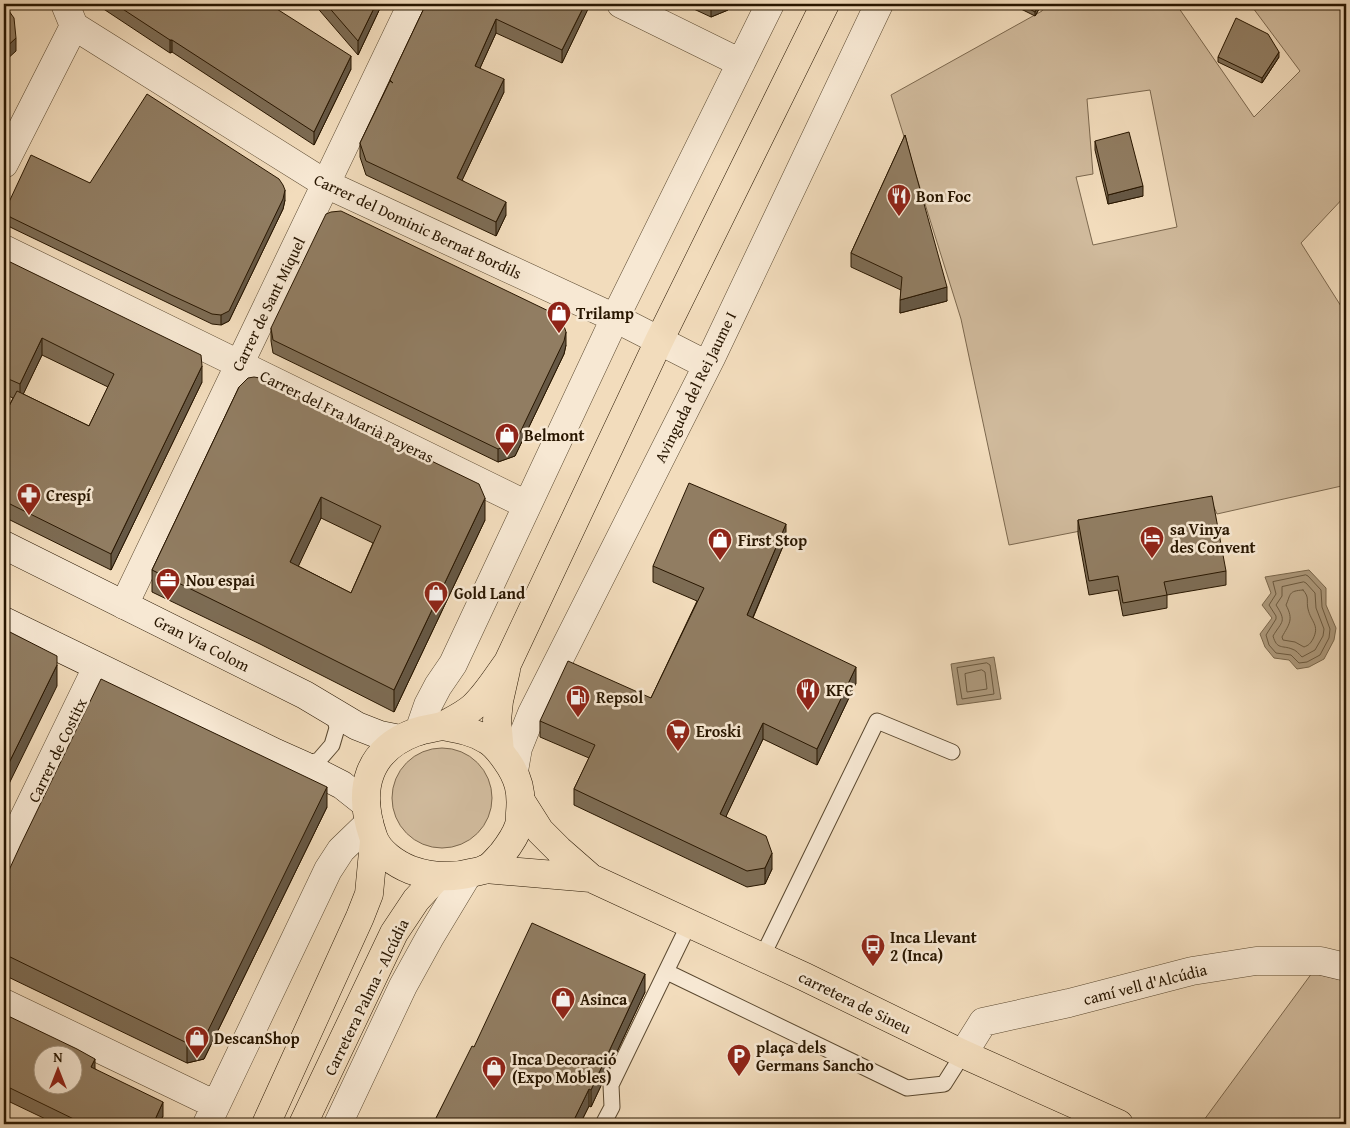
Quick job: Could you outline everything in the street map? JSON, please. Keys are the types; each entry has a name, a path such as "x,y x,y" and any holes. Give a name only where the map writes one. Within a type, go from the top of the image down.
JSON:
{"main road":[{"path":"266,1124 348,945 369,894 370,822 367,784 371,769 380,756 420,732 462,716 488,690 508,662 660,341 825,4"},
{"path":"507,762 497,720 499,701 508,662"},
{"path":"420,732 468,730 488,740 507,762 519,784 521,801 519,825 510,844 496,860 477,872"},
{"path":"521,801 540,832 591,878"},
{"path":"370,822 387,856 402,866 417,872 438,876 458,876 477,872 591,878"},
{"name":"Carretera Palma - Alcúdia","path":"303,1124 394,933 416,900 438,876"},
{"name":"carretera de Sineu","path":"591,878 762,957 963,1054 1119,1124"}],"street":[{"name":"Carrer de Sant Miquel","path":"124,605 412,4"},
{"path":"622,4 741,63"},
{"path":"420,732 428,705 453,664 615,318 770,4"},
{"name":"Avinguda del Rei Jaume I","path":"507,762 518,748 532,713 707,366 879,4"},
{"name":"Carrer del Dominic Bernat Bordils","path":"70,15 326,184 615,318 707,366"},
{"path":"4,164 70,15"},
{"name":"Carrer del Fra Marià Payeras","path":"4,249 528,505"},
{"name":"Gran Via Colom","path":"4,545 305,695 357,726 380,735 420,732"},
{"path":"4,621 342,785 370,822 341,850 328,870 212,1115 4,1003"},
{"name":"Carrer de Costitx","path":"4,859 97,667"},
{"path":"338,1124 403,986 427,942 477,872"},
{"name":"camí vell d'Alcúdia","path":"963,1054 983,1022 1069,1003 1192,970 1256,961 1321,961 1346,967"}],"lane":[{"path":"303,765 319,760 332,745 337,728 333,711"},
{"path":"762,957 877,721 952,752"},
{"path":"603,1124 612,1106 611,1085 689,924"},
{"path":"667,972 907,1088 944,1084 963,1054"}],"shaded area":[{"path":"1045,4 1176,4 1254,117 1300,71 1250,4 1346,4 1346,195 1301,243 1346,314 1346,485 1217,514 1213,505 1009,545 961,319 891,95 1042,11","holes":["1150,90 1177,227 1093,245 1076,177 1093,174 1087,99"]},
{"path":"442,748 452,749 470,756 484,770 491,788 491,808 484,826 470,840 452,847 442,848 432,847 414,840 400,826 393,808 392,798 393,788 400,770 414,756 432,749"},
{"path":"1312,973 1346,981 1346,1124 1201,1124"}],"water":[{"path":"1309,570 1326,588 1326,605 1336,628 1334,640 1324,659 1309,667 1297,669 1289,660 1274,658 1265,647 1260,634 1272,618 1262,605 1271,593 1265,577"},
{"path":"994,657 1001,699 957,705 951,664"}],"building":[{"path":"4,4 14,18 16,38 4,49"},
{"path":"115,4 269,4 351,56 314,132"},
{"path":"326,4 376,4 358,41"},
{"path":"426,4 585,4 562,50 496,19 475,66 504,79 457,178 506,202 496,222 366,161 360,143 390,81 393,83 390,80"},
{"path":"1020,4 1039,4 1035,12"},
{"path":"1236,18 1268,34 1279,52 1262,78 1218,57"},
{"path":"147,94 279,179 285,190 283,199 229,311 221,315 212,314 171,295 10,217 7,210 31,155 90,183"},
{"path":"1129,132 1143,186 1108,195 1095,141"},
{"name":"Bon Foc","path":"905,135 947,287 900,300 902,277 851,253"},
{"path":"341,211 561,317 566,332 564,341 515,443 498,449 273,340 271,328 326,214"},
{"path":"4,259 201,355 202,366 111,554 4,501 4,416 17,391 89,426 114,374 42,338 20,384 4,377"},
{"path":"248,378 260,378 479,484 485,498 394,690 152,570 239,387","holes":["321,497 381,526 351,593 290,562"]},
{"name":"Eroski","path":"689,483 786,524 747,615 856,667 817,749 763,723 720,814 766,836 772,853 765,868 747,871 574,789 595,745 540,721 568,661 651,698 704,588 653,566"},
{"name":"sa Vinya des Convent","path":"1212,496 1226,571 1164,582 1167,595 1123,603 1118,576 1089,581 1078,520"},
{"path":"4,629 57,656 57,665 4,773"},
{"path":"101,679 327,787 204,1039 187,1043 4,954 4,881"},
{"name":"Asinca","path":"532,923 645,974 591,1090 589,1089 572,1124 433,1124 472,1046 474,1047"},
{"path":"4,1014 71,1046 32,1046 32,1096 82,1096 82,1052 95,1059 91,1067 163,1102 153,1124 84,1124 10,1088 4,1101"}],"place":[{"name":"Bon Foc","path":"899,217"},
{"name":"Trilamp","path":"559,334"},
{"name":"Belmont","path":"507,456"},
{"name":"Crespí","path":"29,516"},
{"name":"sa Vinya des Convent","path":"1152,559"},
{"name":"First Stop","path":"720,561"},
{"name":"Nou espai","path":"168,601"},
{"name":"Gold Land","path":"436,614"},
{"name":"KFC","path":"808,711"},
{"name":"Repsol","path":"578,718"},
{"name":"Eroski","path":"678,752"},
{"name":"Inca Llevant 2 (Inca)","path":"873,967"},
{"name":"Asinca","path":"563,1020"},
{"name":"DescanShop","path":"197,1059"},
{"name":"plaça dels Germans Sancho","path":"739,1077"},
{"name":"Inca Decoració (Expo Mobles)","path":"494,1089"}]}
